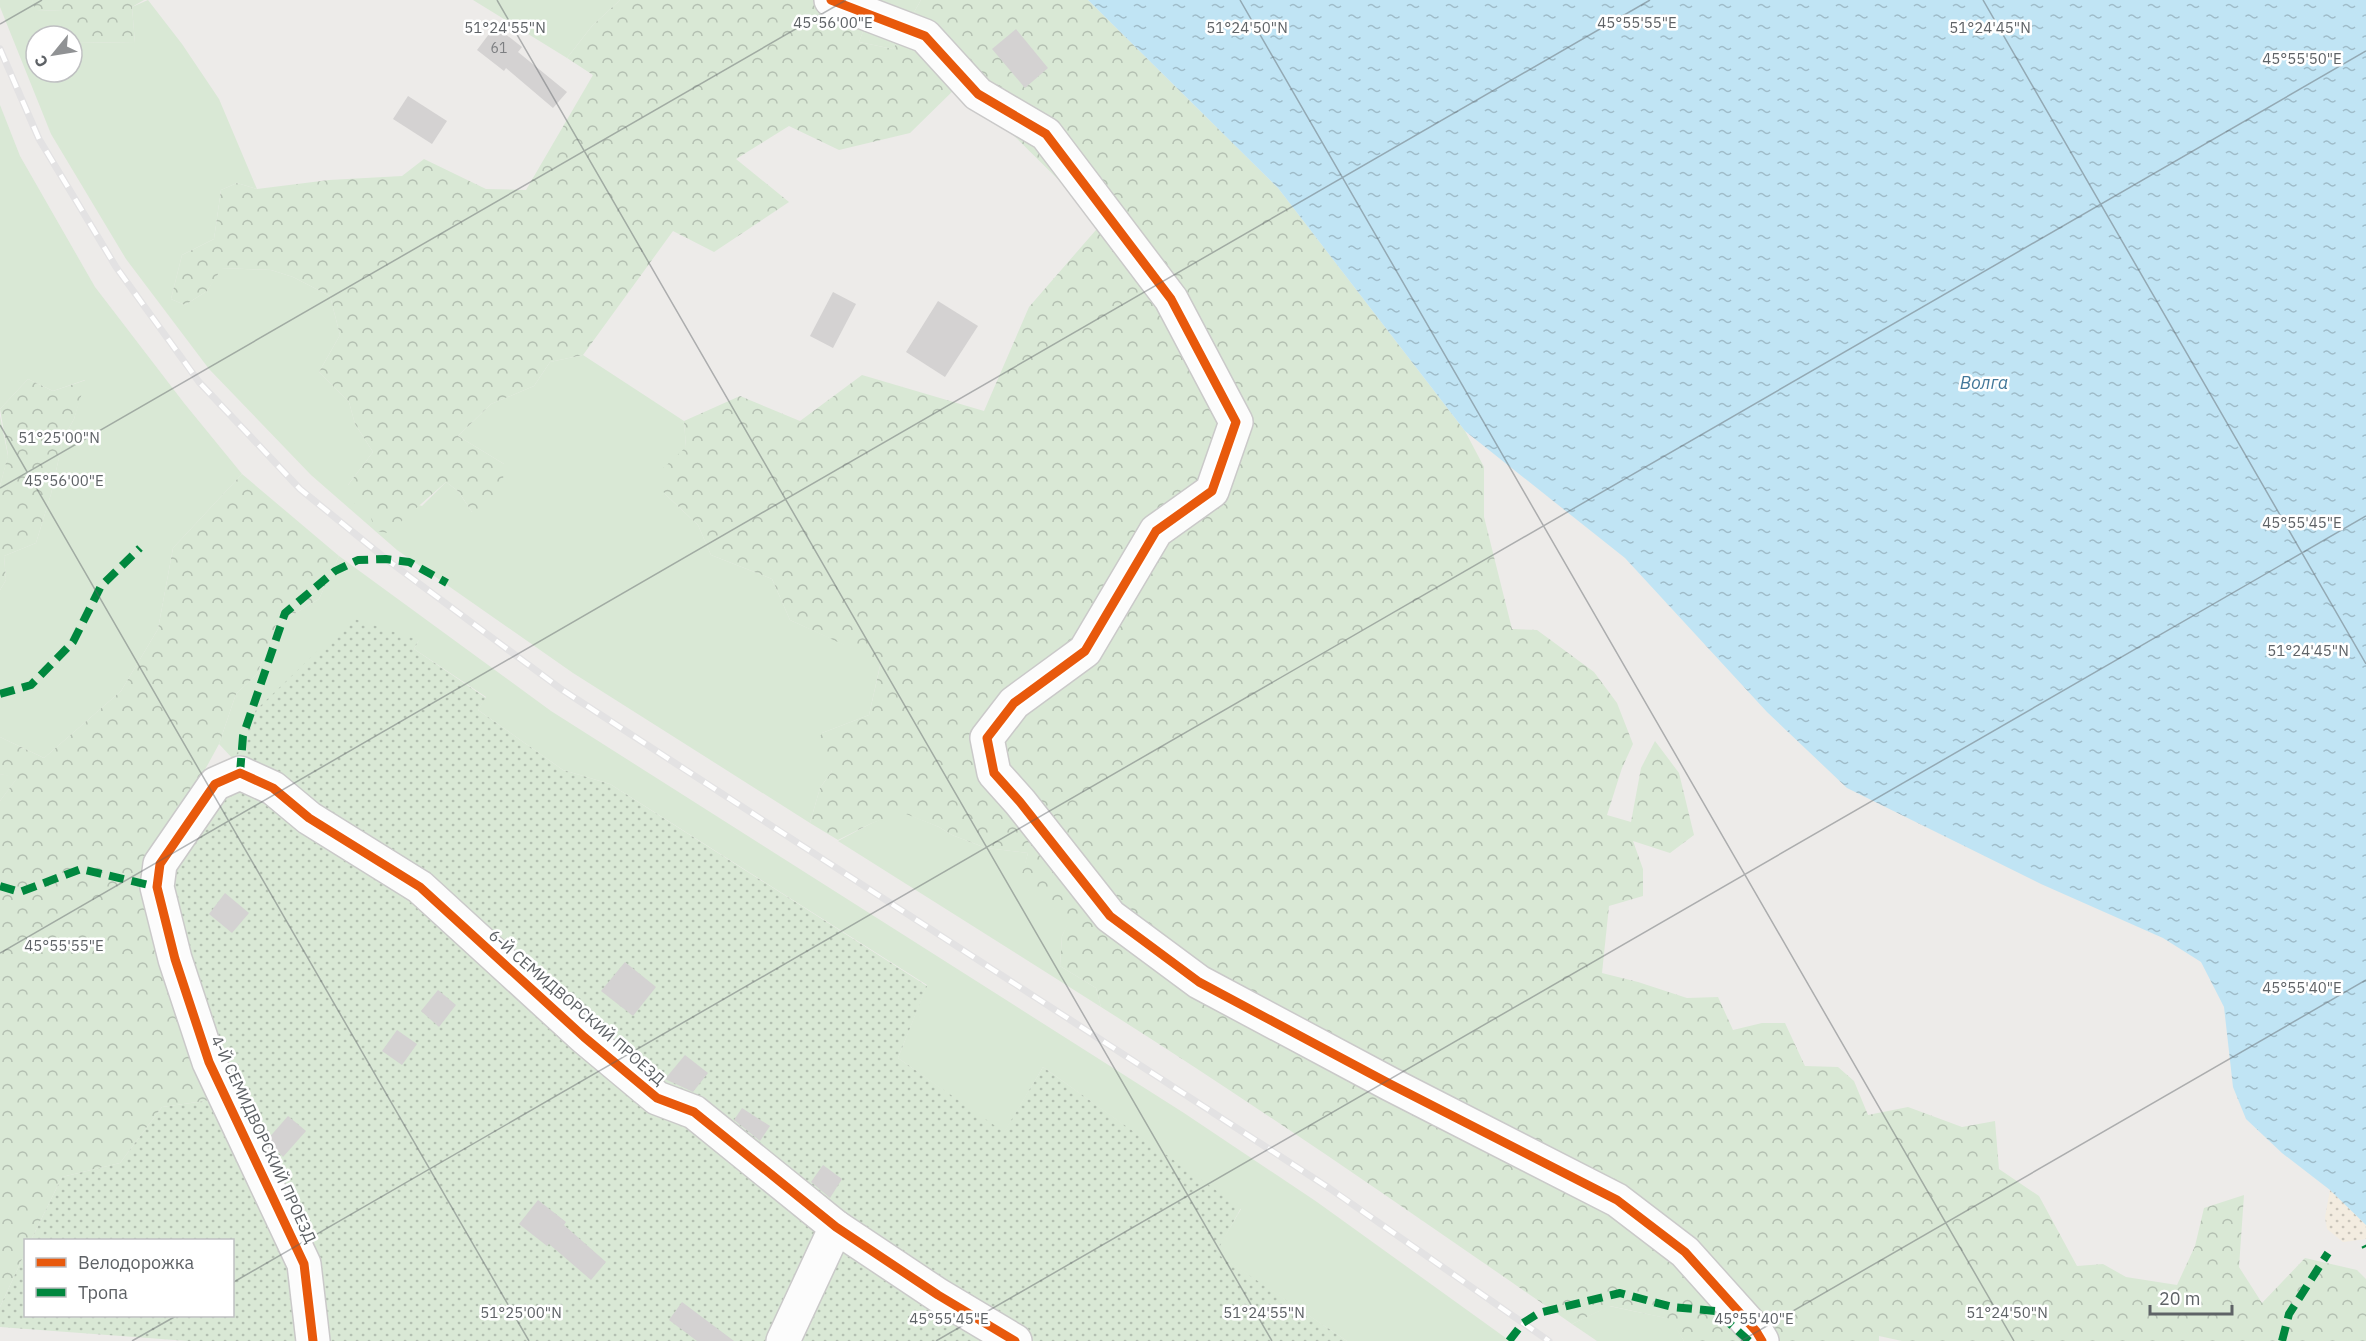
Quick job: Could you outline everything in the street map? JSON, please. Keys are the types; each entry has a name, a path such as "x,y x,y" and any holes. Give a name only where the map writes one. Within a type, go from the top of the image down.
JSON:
{"street":[{"path":"831,0 925,36 978,94 1046,134 1171,299 1236,422 1212,491 1156,531 1085,651 1014,703 987,738 994,773 1020,802 1110,916 1127,929 1199,982 1390,1084 1617,1200 1685,1252 1756,1330 1762,1341"},
{"name":"6-Й СЕМИДВОРСКИЙ ПРОЕЗД","path":"240,772 273,788 309,818 420,887 584,1037 657,1098 694,1112 836,1227 938,1295 1015,1341"},
{"name":"4-Й СЕМИДВОРСКИЙ ПРОЕЗД","path":"240,772 215,784 160,864 157,887 180,977 208,1062 304,1264 313,1341"},
{"path":"783,1341 836,1227"}],"green space":[{"path":"0,0 32,0 36,10 63,11 63,24 24,24 24,67 0,7"},
{"path":"32,0 144,0 132,7 135,43 84,42 84,24 63,24 63,11 35,10"},
{"path":"148,0 182,44 219,99 257,189 237,183 221,190 214,239 182,255 171,299 185,305 207,291 221,268 271,270 293,277 330,296 340,335 319,372 349,402 355,424 373,452 348,485 422,506 446,482 458,491 472,512 504,464 458,436 491,404 534,386 550,362 583,355 684,421 686,447 664,493 698,525 711,555 772,579 790,620 881,661 869,715 822,733 832,771 820,788 810,823 573,673 397,550 311,475 209,369 126,259 51,134 31,84 84,84 84,42 135,43 132,7"},
{"path":"473,0 620,0 592,26 567,58"},
{"path":"620,0 875,0 859,42 893,49 921,0 1088,0 1278,188 1465,431 1484,467 1484,517 1512,629 1537,630 1594,672 1617,703 1633,744 1622,768 1607,815 1631,822 1641,768 1655,741 1679,773 1694,835 1670,853 1633,841 1643,869 1643,896 1609,906 1602,973 1687,998 1718,997 1733,1030 1762,1023 1785,1023 1805,1066 1838,1067 1854,1081 1868,1115 1908,1107 1962,1127 1995,1121 1999,1169 2039,1196 2077,1266 2103,1264 2126,1277 2177,1285 2195,1246 2204,1208 2244,1195 2239,1267 2262,1303 2305,1258 2357,1270 2366,1279 2366,1341 1902,1341 1879,1336 1879,1341 1684,1341 1670,1319 1610,1306 1572,1324 1279,1123 1101,1007 1096,988 1060,966 1062,936 1069,920 1019,884 1028,853 986,848 901,812 838,840 810,823 820,788 832,771 813,749 822,733 869,715 881,662 790,620 772,579 711,555 698,525 664,493 657,474 686,447 684,421 740,396 800,421 862,375 984,411 1029,307 1102,223 997,119 959,85 910,133 839,150 789,126 736,159 789,202 714,252 673,231 583,355 550,362 534,386 491,404 458,436 504,464 502,498 472,512 458,491 446,482 388,533 375,531 368,508 345,500 348,485 373,452 355,424 349,402 319,372 340,335 330,296 293,277 271,270 222,268 207,291 185,305 171,299 182,255 214,239 221,190 237,183 257,189 329,180 402,176 424,159 486,189 526,190 593,75 567,58 592,26"},
{"path":"875,0 921,0 893,49 859,42"},
{"path":"0,105 20,156 95,287 242,474 173,548 158,629 121,691 44,758 0,737 0,590 6,580 4,556 36,543 51,494 63,439 74,419 85,380 53,391 28,379 0,409"},
{"path":"28,379 53,391 86,380 74,419 63,439 51,494 36,543 4,556 6,580 0,590 0,486 8,455 0,409"},
{"path":"0,416 8,456 0,486"},
{"path":"242,474 339,556 319,599 276,625 257,674 236,694 219,744 188,801 212,1100 162,1107 120,1163 62,1177 31,1239 24,1239 24,1255 0,1307 0,801 17,778 0,774 0,737 44,758 121,691 158,629 173,548"},
{"path":"339,556 551,711 1184,1113 1317,1202 1510,1341 1347,1341 1215,1253 1241,1209 1043,1067 1004,1133 898,1058 927,985 610,784 563,770 478,710 486,697 414,649 419,640 234,760 219,744 236,694 257,674 276,625 319,599"},
{"path":"352,618 419,640 414,649 486,698 478,710 563,770 610,784 927,986 898,1058 1004,1132 1043,1067 1241,1208 1216,1253 1347,1341 1028,1341 658,1087 234,760 256,710"},
{"path":"0,774 18,777 0,801"},
{"path":"236,782 416,895 822,1232 776,1341 324,1341 245,1126 169,896 173,857"},
{"path":"900,811 986,848 1028,853 1020,884 1070,920 1062,936 1060,966 1096,988 1101,1007 838,841"},
{"path":"212,1100 296,1262 300,1341 188,1341 0,1327 0,1307 24,1255 24,1317 234,1317 234,1239 31,1239 62,1177 120,1163 162,1107"},
{"path":"845,1241 1008,1341 786,1341"},
{"path":"1609,1306 1671,1319 1684,1341 1597,1341 1572,1324"}],"sand":[{"path":"2330,1190 2366,1225 2366,1239 2343,1242 2327,1229 2325,1217"}],"water":[{"name":"Волга","path":"1088,0 2366,0 2366,1225 2330,1190 2282,1153 2246,1119 2233,1087 2224,1007 2201,962 2163,938 2041,884 1847,788 1767,712 1625,558 1465,431 1278,188"}],"building":[{"path":"495,26 522,47 518,52 567,92 553,108 506,68 504,71 477,50"},
{"path":"1016,29 1048,68 1025,88 992,49"},
{"path":"408,96 447,121 432,144 393,119"},
{"path":"833,292 856,304 833,348 810,336"},
{"path":"938,301 978,326 945,377 906,352"},
{"path":"225,893 249,913 232,933 209,914"},
{"path":"625,962 656,987 633,1016 601,991"},
{"path":"438,990 456,1005 439,1027 421,1011"},
{"path":"397,1030 417,1044 402,1065 382,1051"},
{"path":"685,1055 708,1073 693,1092 665,1079"},
{"path":"742,1108 770,1126 760,1141 734,1120"},
{"path":"288,1116 306,1131 283,1157 267,1140"},
{"path":"823,1165 842,1179 830,1198 811,1182"},
{"path":"538,1200 566,1222 564,1225 606,1262 591,1280 549,1244 547,1246 519,1224"},
{"path":"682,1302 734,1341 697,1341 669,1320"}],"railway":[{"path":"0,49 39,139 116,267 199,382 300,489 386,559 561,689 1329,1188 1549,1341"}],"marked path":[{"path":"0,694 31,685 73,642 101,586 140,548"},
{"path":"240,773 243,736 285,613 335,571 358,560 386,559 409,562 447,583"},
{"path":"0,886 20,892 81,869 157,887"},
{"path":"2282,1341 2289,1314 2328,1253"},
{"path":"1509,1341 1523,1323 1539,1313 1620,1293 1672,1307 1716,1311 1749,1341"}],"cycle path":[{"path":"831,0 925,36 978,94 1046,134 1171,299 1236,422 1212,491 1156,531 1085,651 1014,703 987,738 994,773 1020,802 1110,916 1199,982 1390,1084 1617,1200 1685,1252 1756,1331 1762,1341"},
{"path":"313,1341 304,1264 209,1062 175,959 157,887 160,864 215,784 240,773 273,788 309,818 420,887 584,1037 657,1098 694,1112 836,1227 938,1295 1015,1341"}]}
